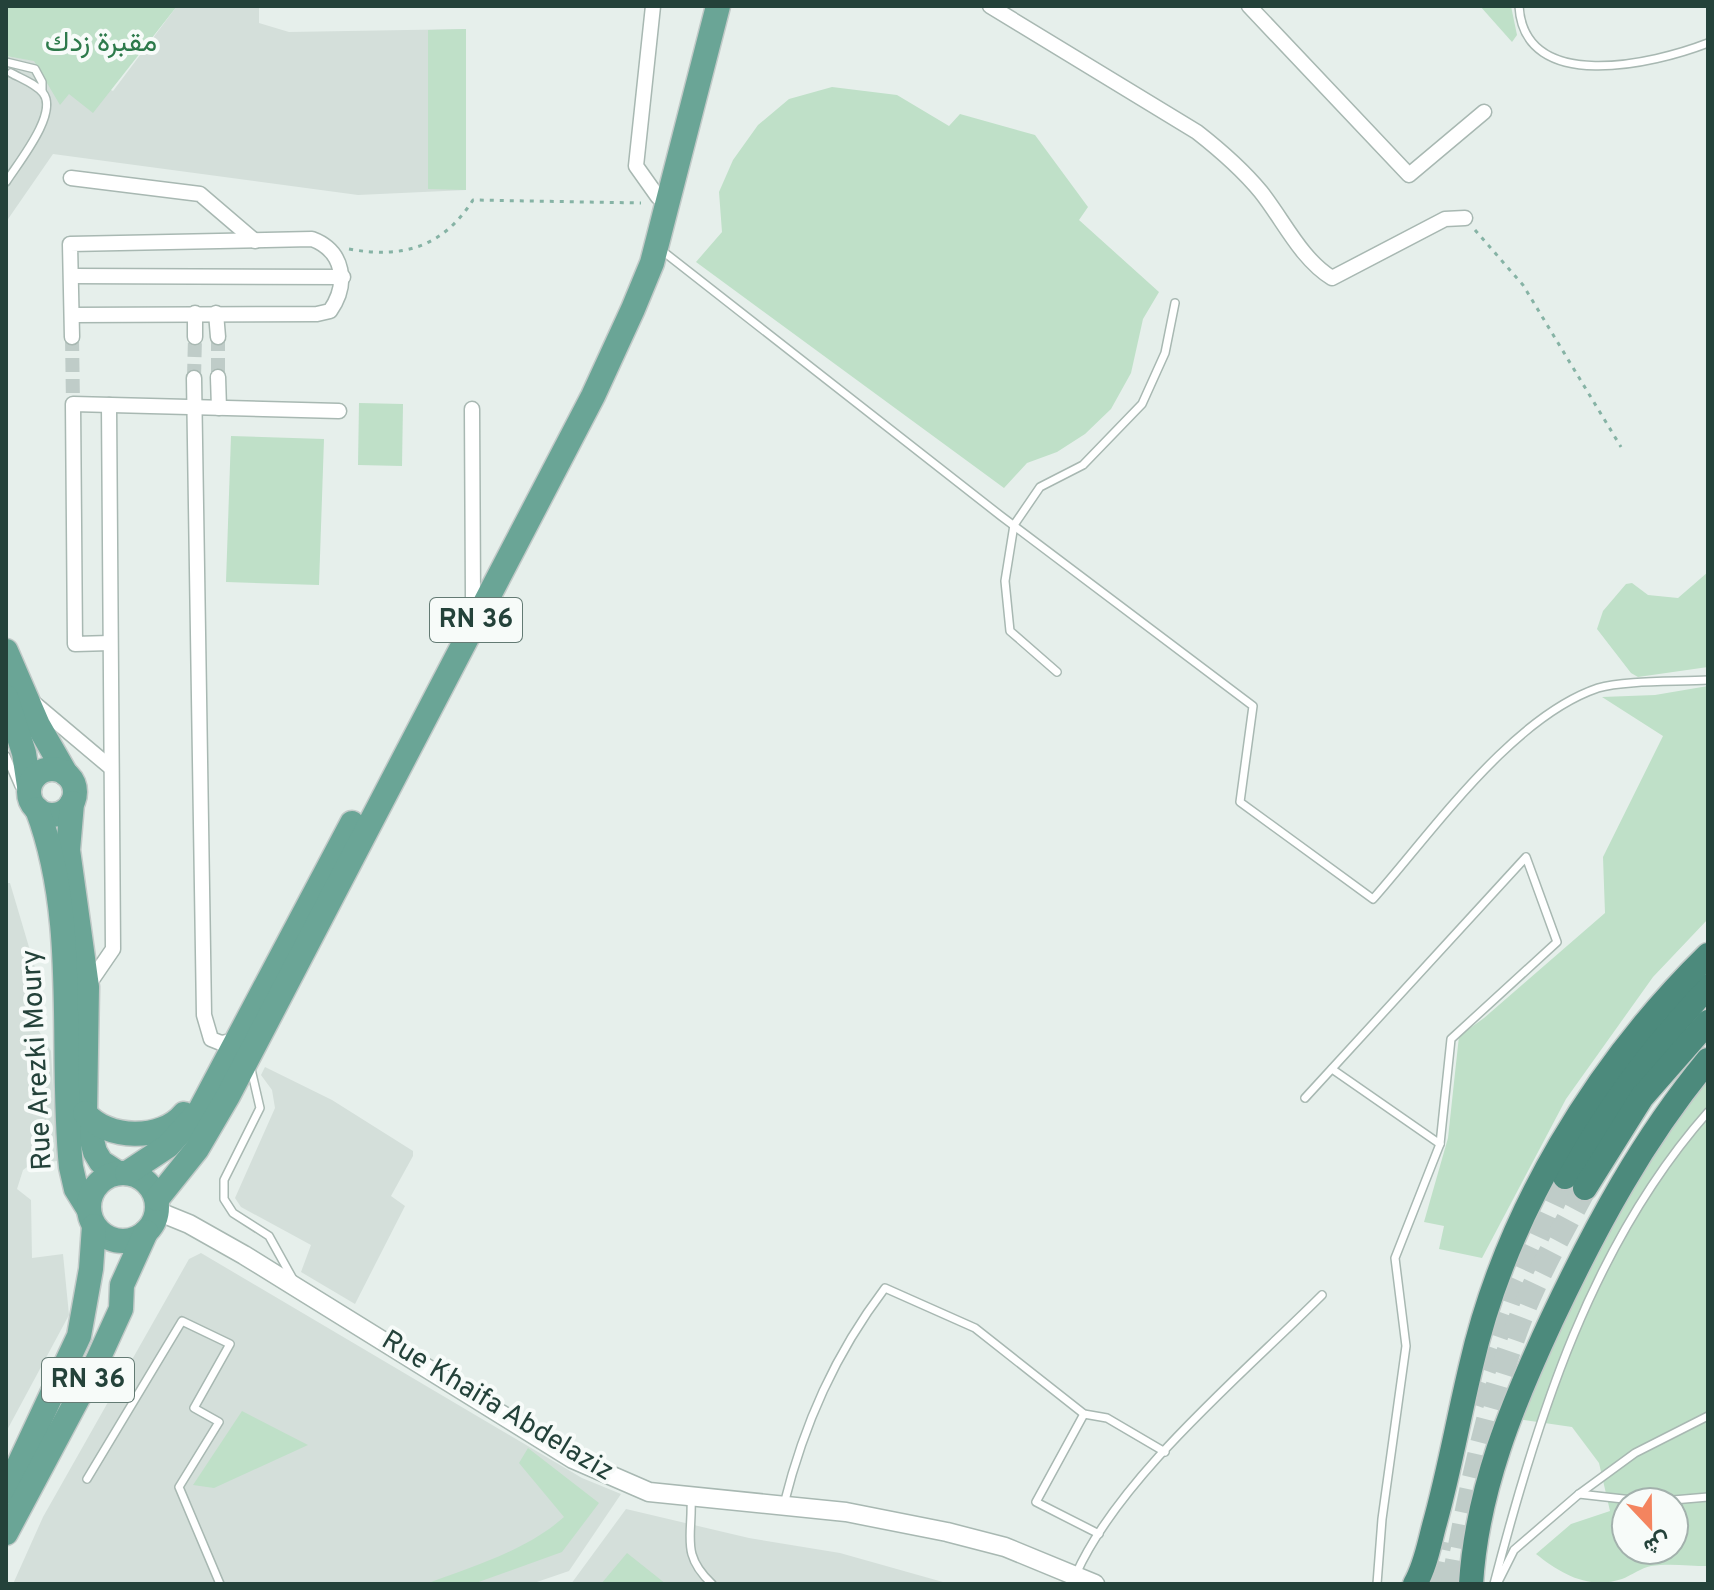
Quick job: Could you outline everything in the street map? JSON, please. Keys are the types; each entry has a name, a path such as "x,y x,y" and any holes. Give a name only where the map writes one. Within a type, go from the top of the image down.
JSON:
{"highway":[{"path":"1415,1584 1448,1475 1480,1329 1515,1234 1602,1082 1642,1029 1708,955"},
{"path":"1708,986 1626,1081 1575,1182 1642,1097 1708,1022"},
{"path":"1471,1584 1481,1502 1508,1418 1545,1336 1603,1213 1633,1162 1708,1060"}],"main road":[{"name":"RN 36","path":"6,1533 95,1366 121,1309 122,1285 153,1214 197,1149 244,1044 602,348 639,261 658,200 706,6"},
{"name":"RN 36","path":"122,1173 168,1146 191,1123 244,1044 593,396 657,247 718,6"},
{"name":"Rue Arezki Moury","path":"6,651 33,800 50,853 66,969 71,1167 78,1195 91,1218"},
{"name":"Rue Arezki Moury","path":"14,693 66,774"},
{"path":"44,770 66,774 75,791 72,803 56,815 33,800 44,770"},
{"name":"Rue Arezki Moury","path":"72,803 68,850 87,987 85,1113 95,1152 101,1162 122,1173"},
{"name":"RN 36","path":"85,1113 99,1127 111,1131 161,1131 171,1126 189,1108 244,1044"},
{"path":"122,1173 146,1182 153,1214 133,1240 118,1241 104,1236 91,1218 96,1186 122,1173"},
{"name":"RN 36","path":"6,1492 79,1336 91,1269 91,1218"}],"street":[{"path":"653,6 636,166 658,200"},
{"path":"990,6 1197,132 1225,154 1260,191 1316,268 1332,278 1445,219 1465,218"},
{"path":"1249,6 1409,175 1484,112"},
{"path":"71,178 200,194 255,241"},
{"path":"72,315 330,311 337,301 343,277 336,256 327,245 312,239 70,244 72,337"},
{"path":"72,276 343,277"},
{"path":"195,313 195,337"},
{"path":"216,313 218,337"},
{"path":"218,377 219,408"},
{"path":"194,378 204,1015 211,1039 221,1043 244,1044"},
{"path":"110,643 75,644 73,404 339,411"},
{"path":"87,987 113,949 109,405"},
{"path":"472,409 473,597"},
{"path":"14,693 110,767"},
{"name":"Rue Khaifa Abdelaziz","path":"153,1214 196,1228 573,1459 634,1487 691,1498 876,1517 1005,1547 1095,1584"}],"lane":[{"path":"1519,6 1529,41 1541,53 1570,64 1643,61 1708,43"},
{"path":"6,62 35,69 48,105 45,120 6,182"},
{"path":"11,73 42,91"},
{"path":"657,247 1014,525 1253,706 1240,802 1373,899 1506,747 1546,712 1600,687 1708,680"},
{"path":"1057,672 1010,631 1005,581 1014,525 1040,487 1083,465 1142,404 1165,353 1175,303"},
{"path":"6,756 19,786 33,800"},
{"path":"1305,1098 1526,857 1557,942 1451,1039 1440,1144 1395,1258 1406,1346 1382,1519 1377,1584"},
{"path":"244,1044 260,1108 224,1180 224,1199 233,1213 269,1236 296,1287"},
{"path":"1332,1069 1440,1144"},
{"path":"1495,1584 1531,1452 1581,1315 1659,1177 1708,1112"},
{"path":"783,1506 791,1469 816,1400 885,1288 975,1328 1084,1414 1107,1418 1165,1452"},
{"path":"1075,1575 1099,1534 1165,1452 1322,1295"},
{"path":"87,1479 182,1321 230,1344 194,1408 219,1422 179,1487 220,1584"},
{"path":"1084,1414 1036,1502 1099,1534"},
{"path":"1495,1584 1514,1550 1579,1494 1635,1453 1708,1416"},
{"path":"1579,1494 1650,1502 1708,1497"},
{"path":"691,1498 687,1543 698,1571 712,1584"}],"path":[{"path":"327,245 367,252 408,249 439,240 459,221 473,200 658,200"},
{"path":"1465,218 1523,285 1621,447"}],"shaded area":[{"path":"177,6 259,6 259,23 289,32 466,29 466,190 358,195 53,154 6,222 6,56 60,64 113,91"},
{"path":"6,883 10,883 42,991 34,1023 51,1051 57,1161 31,1164 23,1170 17,1189 31,1200 32,1258 63,1254 69,1315 6,1432"},
{"path":"265,1067 332,1100 413,1151 391,1196 405,1206 355,1304 301,1272 311,1245 241,1207 235,1198 275,1108 272,1090 261,1075"},
{"path":"201,1253 582,1478 621,1494 569,1571 531,1584 13,1584 43,1517 189,1259"},
{"path":"626,1509 749,1538 840,1553 950,1584 571,1584"}],"green space":[{"name":"مقبرة زدك","path":"6,6 177,6 93,113 69,94 60,105 34,61 6,56"},
{"path":"1480,6 1511,6 1517,35 1512,42"},
{"path":"466,29 466,190 428,189 428,30"},
{"path":"832,87 897,95 949,126 960,114 1035,135 1088,207 1079,220 1159,292 1143,319 1131,373 1111,409 1085,434 1057,452 1027,463 1004,488 696,262 722,232 719,192 733,160 758,125 789,99"},
{"path":"359,403 403,404 402,466 358,465"},
{"path":"231,436 324,439 319,585 226,582"},
{"path":"1708,572 1708,667 1638,677 1631,673 1597,629 1603,611 1626,584 1632,583 1648,595 1678,598"},
{"path":"1708,686 1708,919 1653,977 1566,1099 1482,1258 1439,1249 1444,1226 1424,1222 1448,1138 1459,1036 1605,913 1603,857 1663,736 1602,697 1655,695"},
{"path":"1708,1074 1708,1566 1690,1566 1690,1486 1610,1486 1610,1511 1599,1463 1572,1427 1517,1419 1622,1196"},
{"path":"242,1411 308,1445 214,1488 193,1485"},
{"path":"528,1448 599,1503 562,1552 473,1584 426,1584 516,1548 564,1517 519,1463"},
{"path":"1610,1511 1610,1566 1651,1566 1610,1582 1598,1583 1565,1574 1536,1554 1571,1524"},
{"path":"627,1553 666,1584 601,1584"}],"tunnel":[{"path":"72,337 73,404"},
{"path":"194,378 195,337"},
{"path":"218,337 218,377"},
{"path":"1472,1404 1511,1294 1565,1177"},
{"path":"1453,1584 1482,1442 1513,1338 1540,1274 1585,1188"},
{"path":"1431,1584 1440,1541"}]}
